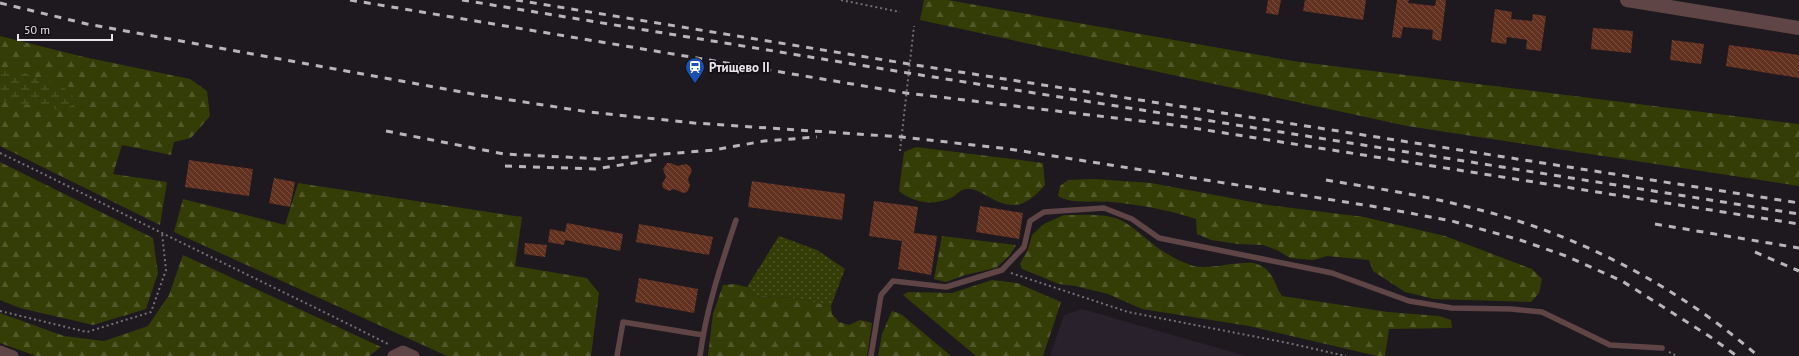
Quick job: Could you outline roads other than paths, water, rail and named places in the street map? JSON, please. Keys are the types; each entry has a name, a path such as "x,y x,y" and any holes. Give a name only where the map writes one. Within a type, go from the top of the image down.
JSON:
{"street":[{"path":"1627,0 1799,28"},
{"path":"0,351 14,356"},
{"path":"398,354 414,356"}],"lane":[{"path":"871,356 881,295 893,280 946,287 1002,270 1024,247 1030,221 1044,212 1104,208 1132,219 1160,238 1332,273 1409,301 1452,308 1512,308 1542,312 1610,344 1662,348"},
{"path":"700,356 714,285 736,220"},
{"path":"618,356 623,322 703,335"}],"railway":[{"path":"350,0 906,93 1174,125 1799,224"},
{"path":"462,0 908,73 1799,214"},
{"path":"516,0 909,64 1799,203"},
{"path":"0,3 87,24 478,95 589,112 694,123 902,137 1009,149 1377,207 1452,221 1520,240 1566,256 1622,281 1709,336 1737,356"},
{"path":"386,131 504,154 603,159 714,150 764,141 817,137"},
{"path":"505,166 595,169 653,160"},
{"path":"1326,180 1416,195 1468,207 1508,218 1585,246 1622,264 1693,306 1758,356"},
{"path":"1655,224 1799,248"},
{"path":"1755,252 1799,271"}],"place":[{"name":"Ртищево II","path":"695,84"}]}
